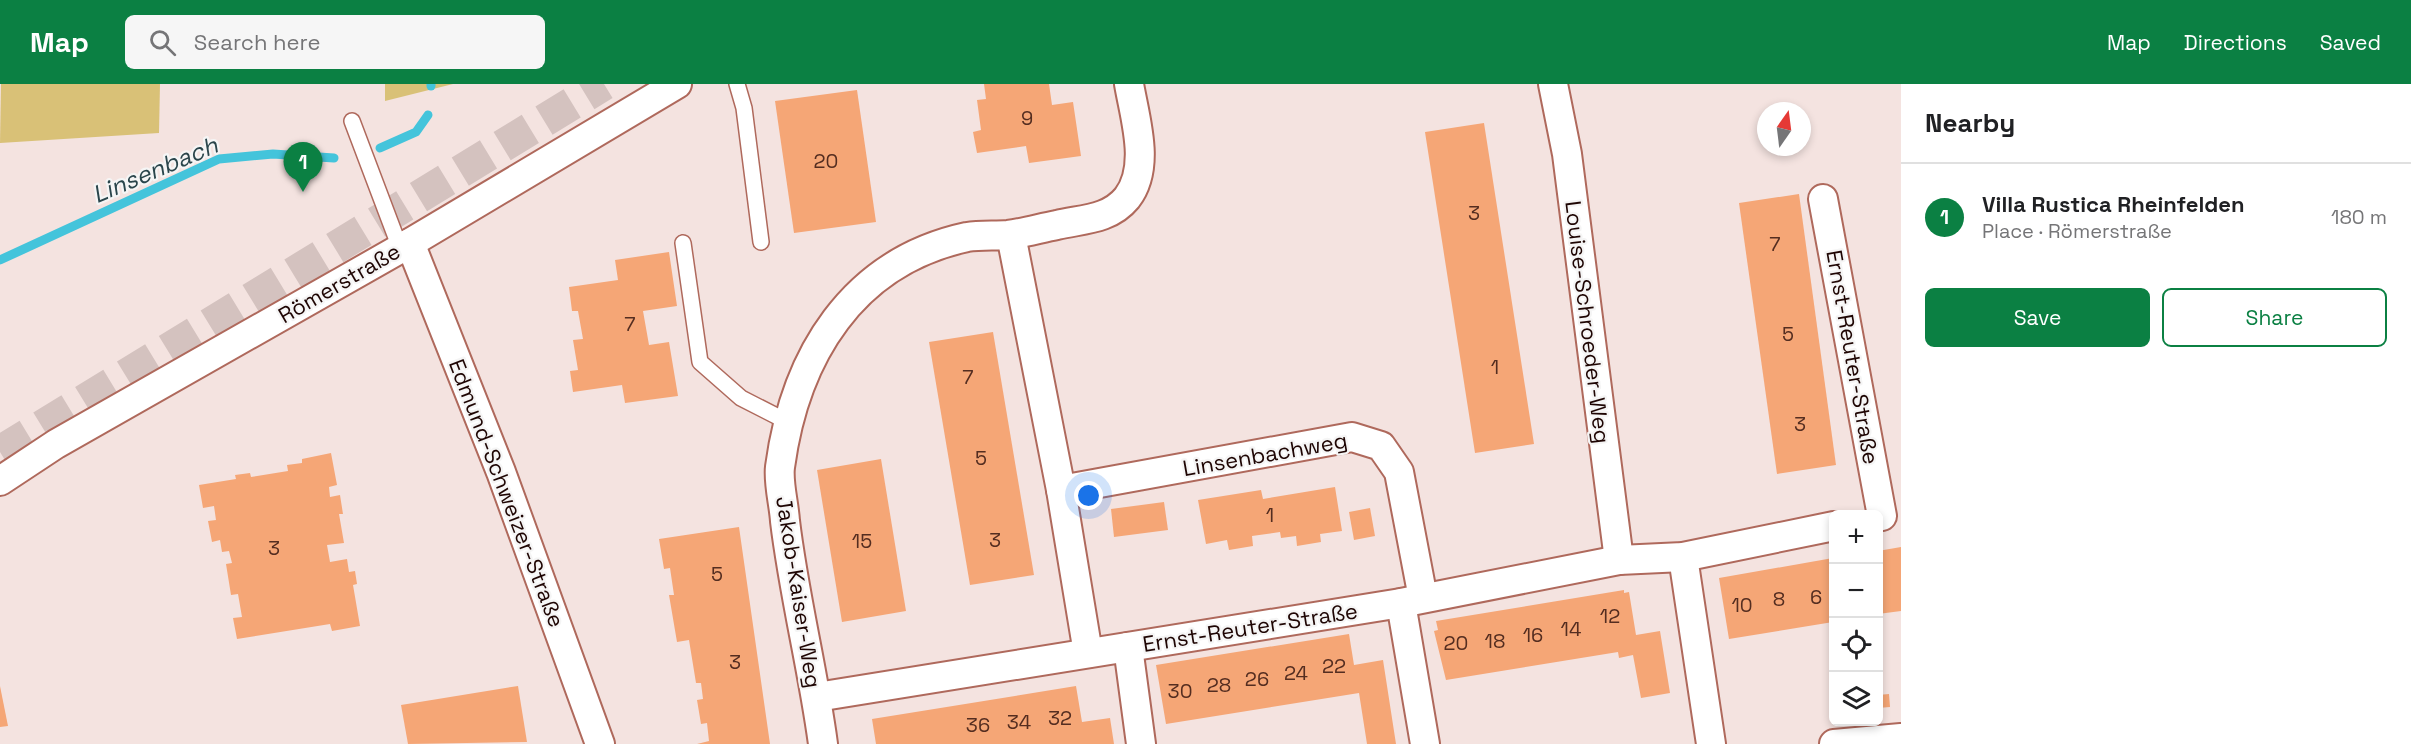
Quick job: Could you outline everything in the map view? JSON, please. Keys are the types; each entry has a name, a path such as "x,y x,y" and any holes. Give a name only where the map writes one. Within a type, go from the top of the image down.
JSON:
{"street":[{"name":"Römerstraße","path":"0,481 56,444 405,245 677,84"},
{"name":"Jakob-Kaiser-Weg","path":"823,744 817,698 790,562 780,469 802,378 821,339 847,303 885,272 928,250 968,237 1011,235 1104,217 1126,199 1138,179 1139,147 1129,84"},
{"name":"Louise-Schroeder-Weg","path":"1553,84 1567,154 1619,560"},
{"name":"Ernst-Reuter-Straße","path":"1823,199 1887,515"},
{"path":"1011,235 1061,490 1088,654"},
{"name":"Edmund-Schweizer-Straße","path":"405,245 501,472 600,744"},
{"name":"Linsenbachweg","path":"1061,490 1352,437 1381,447 1399,472 1425,744"},
{"name":"Ernst-Reuter-Straße","path":"817,698 1412,600 1619,560 1683,557 1829,527"},
{"path":"1683,557 1711,744"},
{"path":"1128,647 1141,744"},
{"path":"1834,744 1901,738"}],"lane":[{"path":"737,84 744,108 761,242"},
{"path":"352,121 405,245"},
{"path":"683,243 700,362 741,398 790,423"}],"shaded area":[{"path":"1,84 160,84 159,133 0,143"},
{"path":"385,84 453,84 385,101"}],"building":[{"path":"984,84 1049,84 1052,105 1073,102 1081,156 1029,163 1026,146 977,153 973,132 981,130 977,100 986,99"},
{"path":"857,90 876,222 794,233 775,101"},
{"path":"1484,123 1534,444 1475,453 1425,132"},
{"path":"1799,194 1836,465 1777,474 1739,203"},
{"path":"669,252 677,306 643,311 649,345 669,342 678,396 625,403 622,385 573,392 570,371 578,370 573,340 583,339 578,311 572,311 569,287 618,280 615,260"},
{"path":"993,332 1034,575 970,585 929,342"},
{"path":"331,453 337,485 329,487 330,497 340,495 343,514 339,514 344,543 327,545 330,562 347,559 349,572 355,571 357,584 353,585 360,626 332,631 330,624 237,639 233,618 242,617 238,594 231,595 226,564 232,563 229,551 222,552 220,540 212,542 208,521 216,520 214,506 203,508 199,485 236,479 235,475 250,473 251,477 288,471 287,465 302,463 302,459"},
{"path":"881,459 906,611 842,622 817,470"},
{"path":"1335,487 1342,531 1320,534 1321,542 1297,546 1296,536 1281,538 1280,532 1252,536 1253,546 1229,550 1227,540 1206,544 1198,500 1261,490 1263,499"},
{"path":"1164,502 1168,530 1114,537 1111,509"},
{"path":"1370,508 1375,536 1354,540 1349,512"},
{"path":"739,527 770,744 697,744 709,741 707,723 701,724 697,700 703,699 701,683 696,683 689,640 677,642 669,595 674,595 670,568 664,569 659,539"},
{"path":"1901,547 1901,611 1883,613 1883,550"},
{"path":"1829,559 1829,623 1729,639 1719,578"},
{"path":"1624,590 1624,593 1629,592 1636,635 1660,631 1670,693 1641,698 1633,655 1619,658 1618,652 1446,680 1434,631 1438,630 1436,621"},
{"path":"1349,634 1354,665 1383,660 1396,744 1367,744 1359,693 1166,724 1156,665"},
{"path":"0,686 8,726 0,727"},
{"path":"518,686 527,742 408,744 401,705"},
{"path":"1076,686 1082,722 1110,718 1114,744 876,744 872,719"},
{"path":"1889,694 1890,707 1883,708 1883,695"}],"waterway":[{"path":"380,148 416,132 428,115"},
{"name":"Linsenbach","path":"0,260 219,159 273,154 334,158"}],"tunnel":[{"path":"0,452 604,84"}],"place":[{"name":"Villa Rustica Rheinfelden","path":"303,192"}]}
